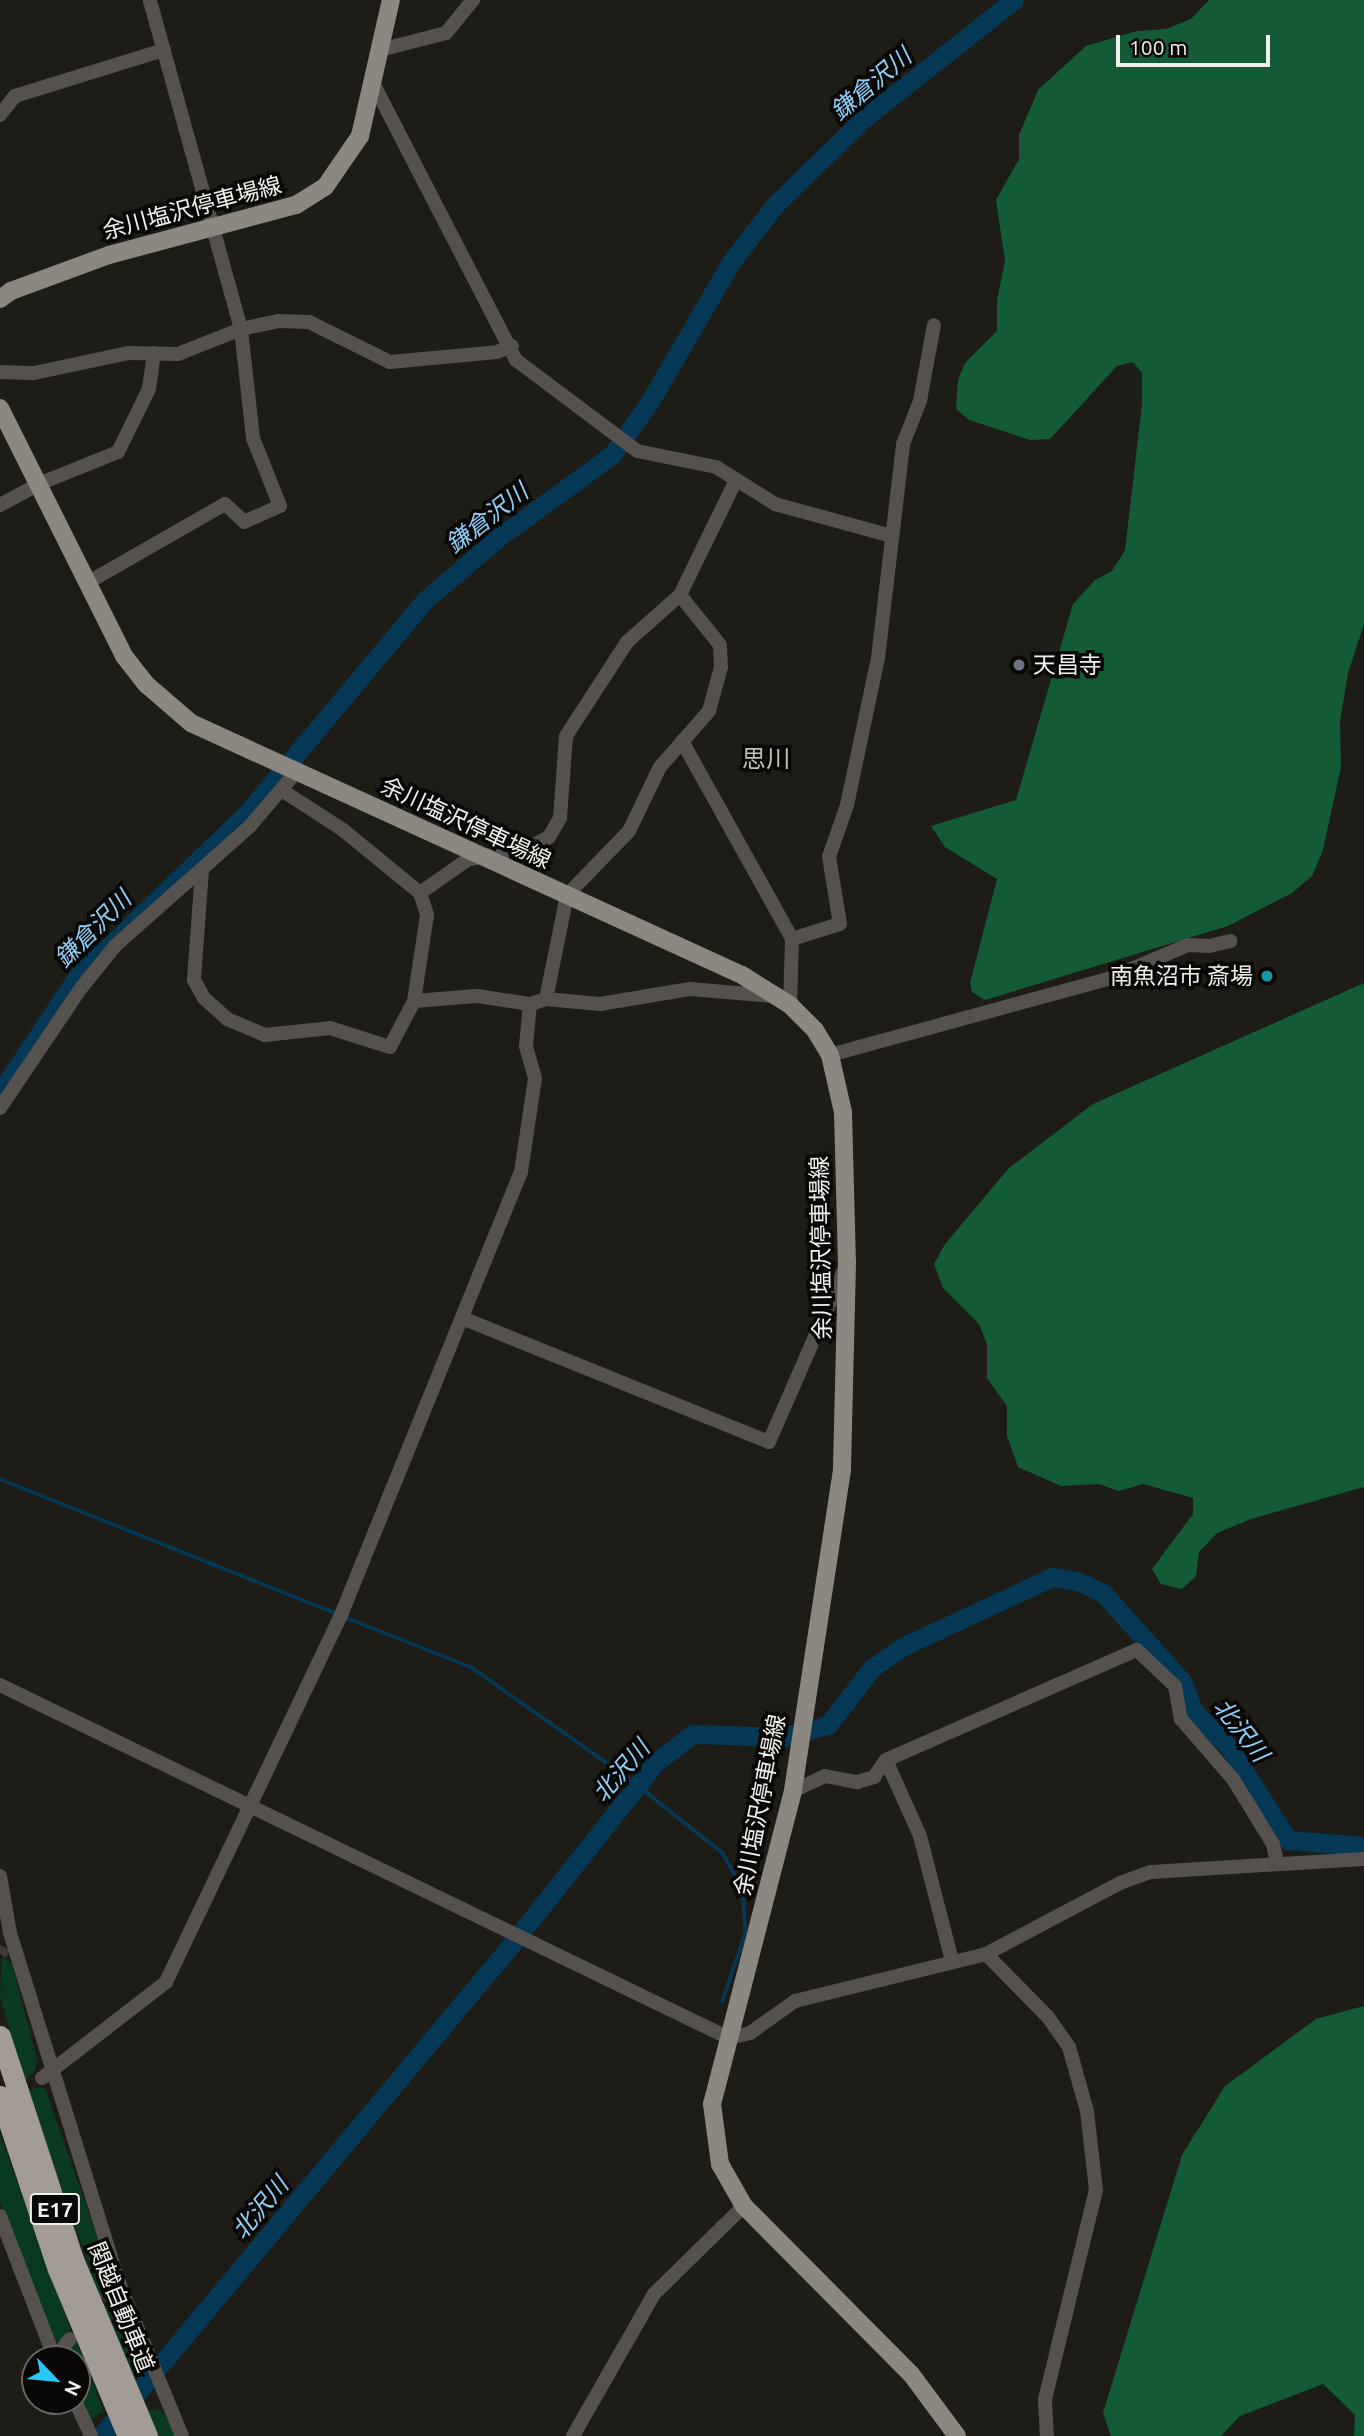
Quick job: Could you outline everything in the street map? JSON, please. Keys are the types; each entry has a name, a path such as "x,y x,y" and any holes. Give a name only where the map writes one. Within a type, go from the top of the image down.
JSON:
{"highway":[{"name":"関越自動車道","path":"0,2036 46,2184 114,2384"},
{"name":"関越自動車道","path":"0,2096 58,2269 139,2432"}],"main road":[{"name":"余川塩沢停車場線","path":"0,299 10,291 109,255 214,230 296,205 325,187 360,136 390,0"},
{"name":"余川塩沢停車場線","path":"0,408 41,483 124,656 147,685 191,723 742,975 784,1001 815,1030 830,1055 843,1112 847,1263 844,1444 793,1791 712,2104 720,2164 744,2206 911,2374 957,2436"}],"street":[{"path":"87,583 225,504 244,522 280,506 253,438 241,329 150,0"},
{"path":"380,50 446,33 473,0"},
{"path":"0,116 15,96 164,50"},
{"path":"373,83 512,346 516,360 637,451 716,467 735,482 775,504 892,536"},
{"path":"0,372 34,373 128,353 178,354 241,329 278,321 309,322 390,362 497,352 512,346"},
{"path":"792,939 839,924 829,857 847,805 877,658 903,444 920,401 934,326"},
{"path":"0,505 41,483 118,452 149,389 154,353"},
{"path":"420,893 467,860 532,846 549,837 560,818 566,736 627,642 680,595 735,482"},
{"path":"546,999 567,895 629,831 660,767 709,711 721,667 720,645 680,595"},
{"path":"414,1001 477,996 530,1004 546,999 600,1003 690,989 784,1001 792,939 682,741"},
{"path":"0,1108 93,971 149,911 202,870 283,791 296,772"},
{"path":"202,870 194,980 204,998 227,1019 265,1035 330,1028 390,1047 414,1001 427,915 420,893 344,830 283,791"},
{"path":"830,1055 1108,979 1188,945 1209,947 1230,941"},
{"path":"48,2074 166,1982 341,1615 521,1172 535,1078 526,1046 530,1004"},
{"path":"462,1318 769,1442 847,1263"},
{"path":"793,1791 825,1776 857,1782 874,1777 887,1760 1137,1650 1175,1686 1181,1719 1233,1779 1273,1844 1277,1863"},
{"path":"0,1685 729,2038 750,2034 795,2001 986,1954 1120,1883 1152,1872 1364,1859"},
{"path":"887,1760 920,1836 952,1961"},
{"path":"0,1876 10,1933 48,2074 119,2283 182,2436"},
{"path":"4,1947 10,1933"},
{"path":"986,1954 1048,2017 1069,2047 1087,2111 1096,2190 1045,2400 1047,2436"},
{"path":"573,2436 654,2294 744,2206"},
{"path":"0,2216 50,2345"},
{"path":"107,2295 119,2283"},
{"path":"65,2345 70,2339"},
{"path":"81,2415 91,2436"}],"green space":[{"path":"1209,0 1364,0 1364,624 1348,673 1340,722 1341,767 1323,850 1312,876 1292,893 1228,926 985,1000 972,992 970,983 997,879 945,847 931,826 1016,800 1073,604 1095,580 1112,571 1125,550 1142,404 1142,373 1133,362 1117,366 1050,439 1030,440 969,420 956,409 958,380 965,363 997,331 997,300 1005,261 996,200 1019,159 1019,135 1038,90 1086,46 1137,31 1166,29 1191,19"},
{"path":"1364,983 1364,1487 1251,1519 1217,1533 1199,1552 1196,1576 1182,1589 1161,1584 1152,1569 1193,1514 1193,1498 1143,1484 1119,1491 1099,1484 1061,1486 1018,1467 1007,1436 1007,1406 987,1378 987,1344 979,1324 943,1288 934,1264 945,1244 1009,1168 1093,1104"},
{"path":"2,1956 12,1964 37,2059 35,2071 24,2080 0,1996"},
{"path":"1364,2006 1364,2436 1354,2436 1355,2415 1323,2384 1240,2416 1221,2436 1111,2436 1103,2413 1182,2155 1225,2086 1316,2019"},
{"path":"40,2087 46,2091 110,2273 99,2296 28,2091"},
{"path":"0,2134 71,2330 62,2341 52,2341 0,2202"},
{"path":"114,2300 122,2307 142,2364 132,2376 104,2306"},
{"path":"91,2378 104,2411 91,2420 88,2415 91,2415"},
{"path":"156,2409 167,2416 176,2436 159,2436 148,2411"}],"waterway":[{"name":"鎌倉沢川","path":"0,1093 77,977 247,813 424,601 499,537 612,455 649,403 731,262 774,206 862,120 1014,0"},
{"path":"0,1479 337,1614"},
{"name":"北沢川","path":"101,2436 511,1945 655,1763 693,1734 783,1737 828,1725 872,1668 902,1647 1052,1577 1078,1581 1103,1593 1182,1681 1193,1710 1229,1747 1288,1840 1364,1846"},
{"path":"344,1617 471,1667 627,1777 723,1853 743,1889 746,1933 723,2001"}],"tunnel":[{"path":"0,1954 4,1947"},
{"path":"90,2316 107,2296"}],"place":[{"name":"天昌寺","path":"1019,665"},
{"name":"南魚沼市 斎場","path":"1267,976"}],"district":[{"name":"思川","path":"766,759"}]}
